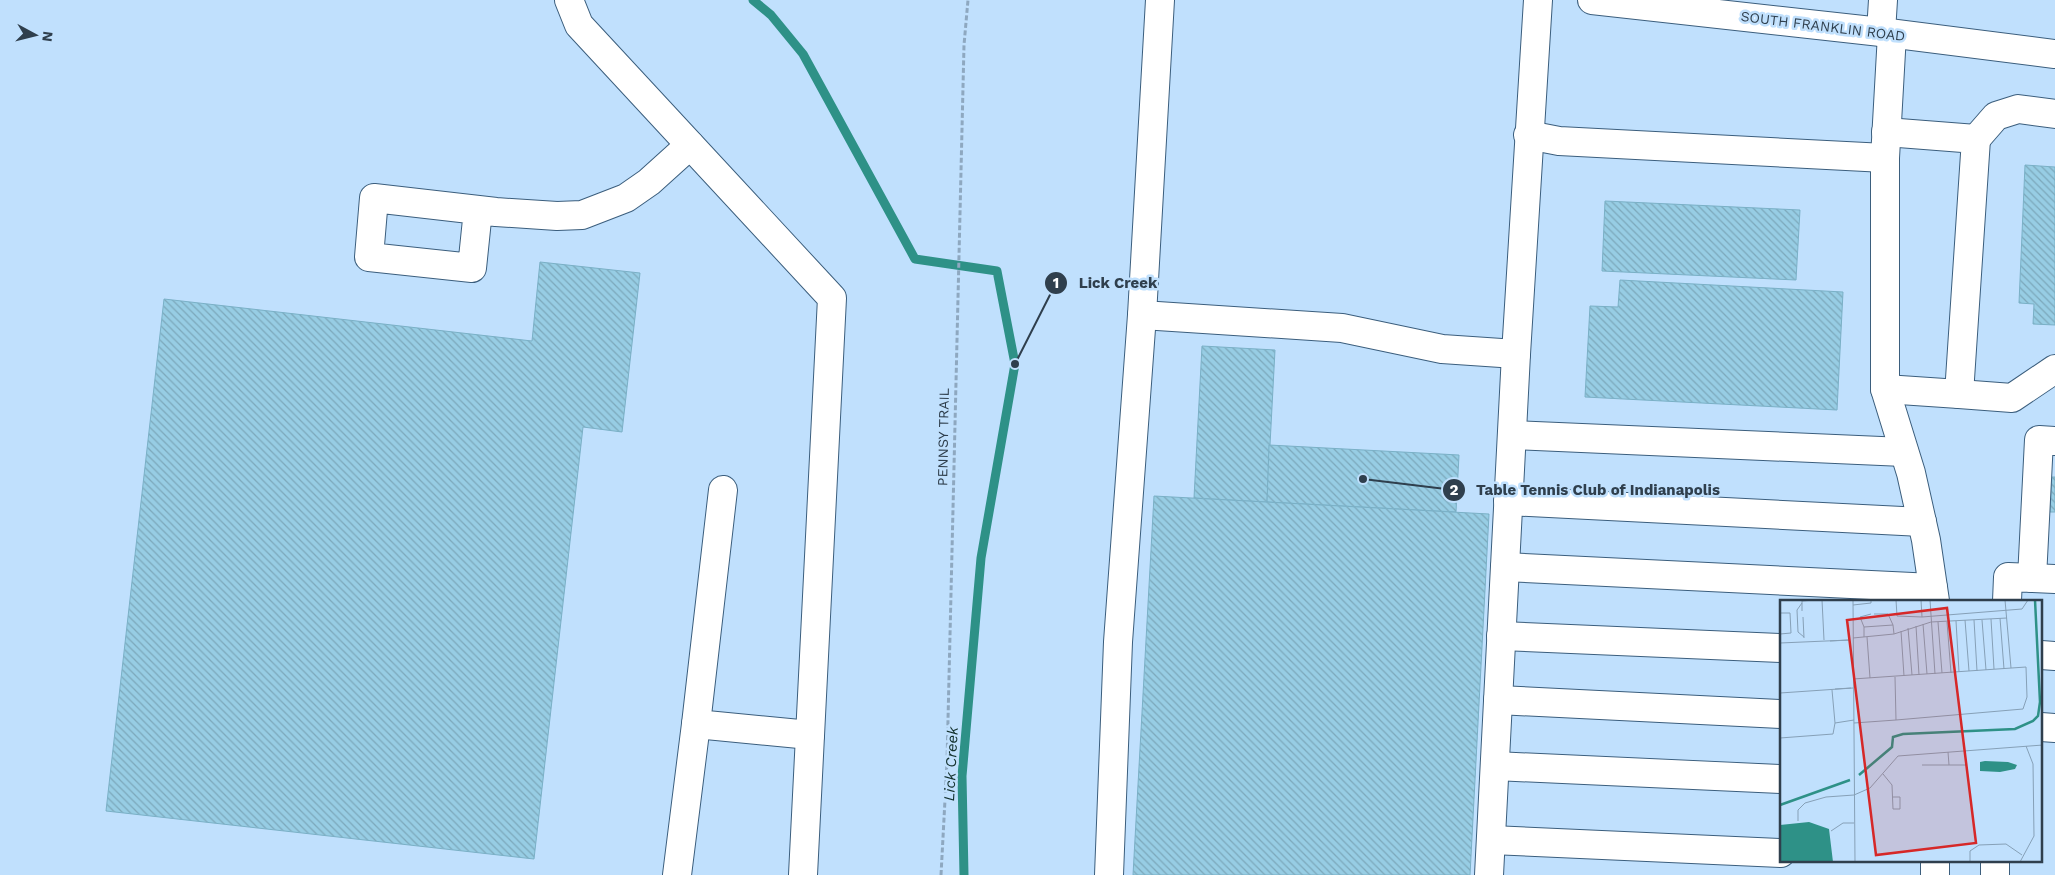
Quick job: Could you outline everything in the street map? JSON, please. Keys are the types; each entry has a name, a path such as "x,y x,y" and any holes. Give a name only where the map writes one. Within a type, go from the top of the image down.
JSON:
{"main road":[{"path":"569,0 579,25 832,298 803,875"},
{"path":"1109,875 1118,642 1142,315 1160,0"},
{"path":"1490,875 1528,134 1538,0"},
{"name":"SOUTH FRANKLIN ROAD","path":"1592,0 2055,54"},
{"path":"1505,567 1934,594 1922,522 1911,473 1885,389 1886,33 1883,0"},
{"path":"1959,394 1976,139 1996,116 2010,111 2018,109 2055,114"},
{"path":"1528,134 1559,141 1885,145 1976,139"},
{"path":"478,210 557,216 582,215 626,198 649,182 690,145"},
{"path":"1142,315 1342,328 1442,349 1516,354"},
{"path":"1885,389 2012,398 2055,369"},
{"path":"1512,435 1904,452"},
{"path":"2007,600 2008,577 2043,578 2039,440 2055,441"},
{"path":"677,875 723,490"},
{"path":"1508,501 1922,522"},
{"path":"1501,636 1780,648"},
{"path":"2042,655 2055,656"},
{"path":"1498,700 1780,714"},
{"path":"696,724 810,735"},
{"path":"2042,727 2055,728"},
{"path":"1495,766 1780,779"},
{"path":"1491,840 1780,853"},
{"path":"1934,875 1935,862"},
{"path":"1995,862 1995,875"}],"path":[{"name":"PENNSY TRAIL","path":"941,875 947,762 964,46 968,0"}],"building":[{"path":"2025,165 2055,167 2055,325 2033,324 2034,304 2019,303"},
{"path":"1605,201 1800,210 1796,280 1602,271"},
{"path":"540,262 640,273 622,432 583,427 534,859 106,811 164,299 532,341"},
{"path":"1620,280 1843,292 1837,410 1585,397 1590,306 1618,307"},
{"path":"1202,346 1275,350 1267,502 1194,498"},
{"path":"1269,445 1459,455 1456,512 1267,502"},
{"path":"2052,477 2055,477 2055,512 2050,512"},
{"path":"1154,496 1489,514 1470,875 1133,875"}],"waterway":[{"name":"Lick Creek","path":"753,0 771,15 803,54 915,259 997,271 1015,364 981,558 962,776 964,875"}],"place":[{"name":"Lick Creek","path":"1015,364"},
{"name":"Table Tennis Club of Indianapolis","path":"1363,479"}]}
